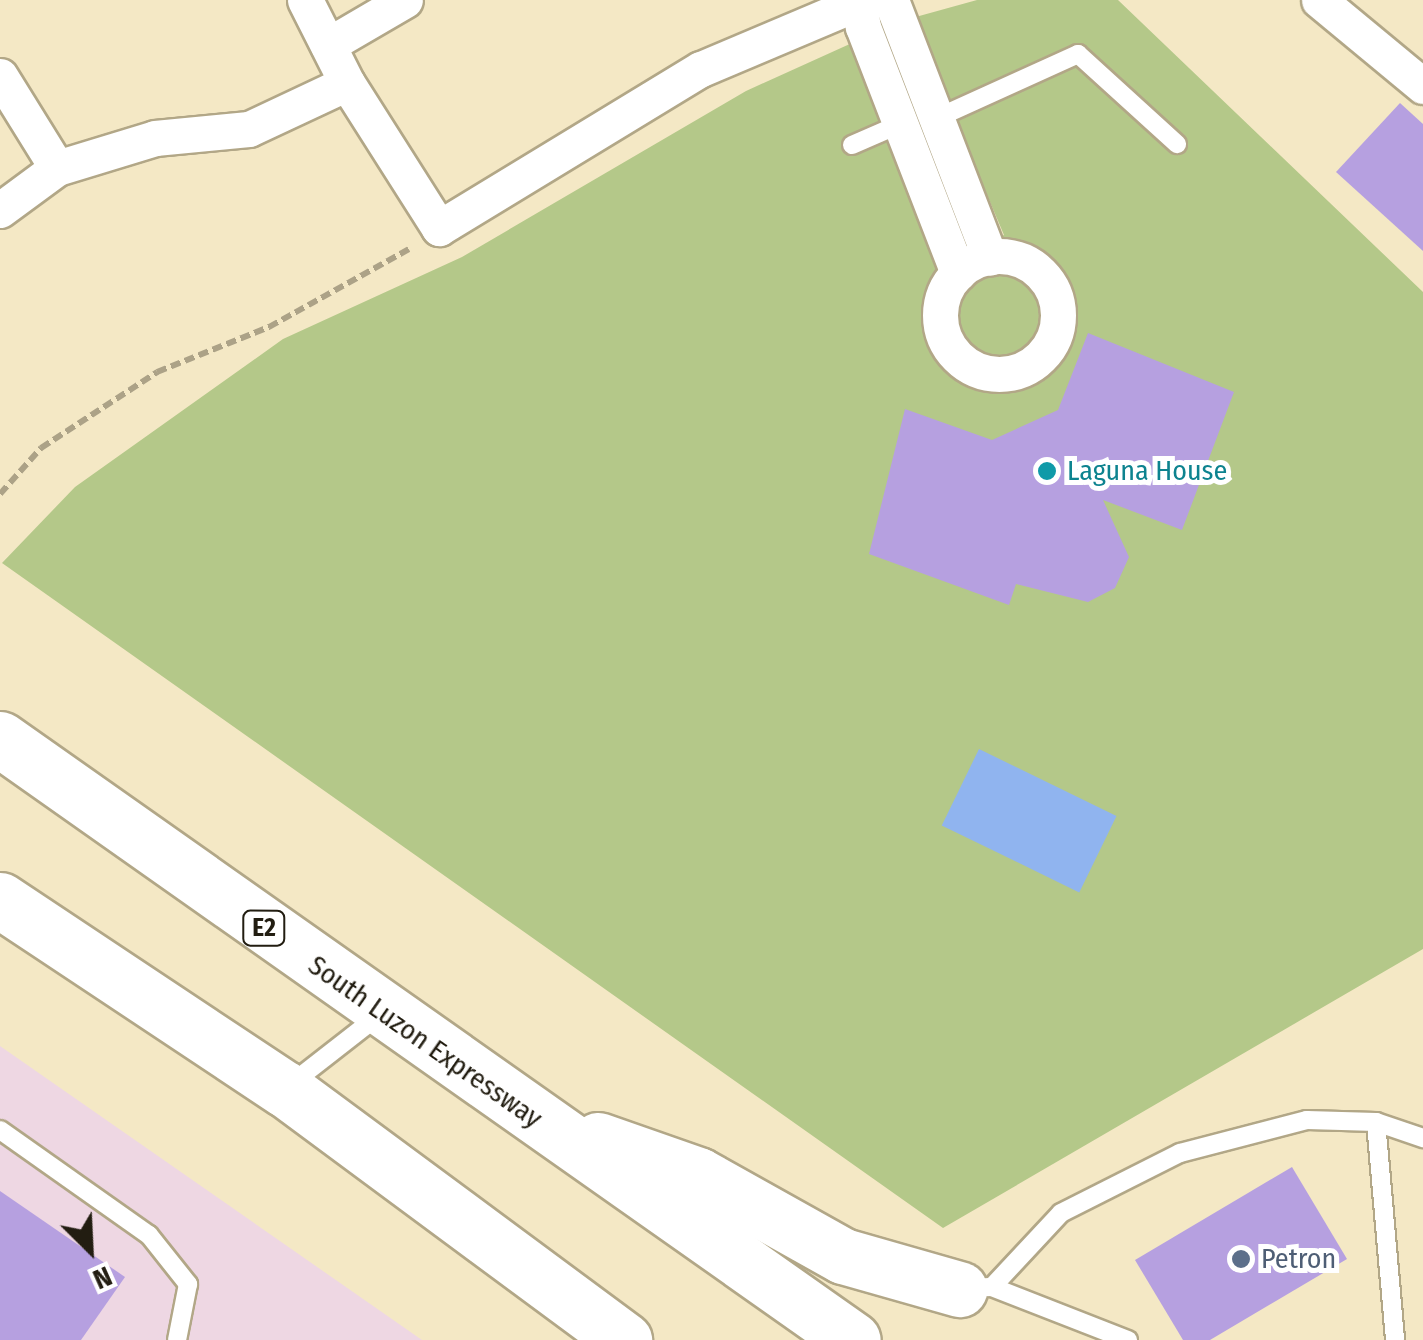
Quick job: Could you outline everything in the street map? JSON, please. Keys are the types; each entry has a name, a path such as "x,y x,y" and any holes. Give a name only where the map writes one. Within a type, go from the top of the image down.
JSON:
{"highway":[{"name":"South Luzon Expressway","path":"0,739 382,1013 853,1340"},
{"path":"0,900 284,1088 624,1340"},
{"path":"529,1116 698,1176 843,1256 976,1288"},
{"path":"437,1202 579,1340"}],"street":[{"path":"305,0 347,83 439,228 702,69 868,0"},
{"path":"328,45 405,0"},
{"path":"868,0 937,118 974,266 900,124 868,0"},
{"path":"1320,0 1423,86"},
{"path":"0,76 57,168"},
{"path":"0,210 57,168 156,138 249,129 347,83"}],"lane":[{"path":"937,118 1078,54 1178,144"},
{"path":"852,146 900,124"},
{"path":"284,1088 382,1013"},
{"path":"1128,1340 976,1288 1061,1213 1180,1153 1307,1120 1376,1122 1423,1138"},
{"path":"1376,1122 1394,1340"},
{"path":"0,1130 149,1235 188,1284 177,1340"}],"path":[{"path":"0,494 41,448 158,372 270,327 439,228"}],"shaded area":[{"path":"0,1046 422,1340 0,1340"}],"green space":[{"path":"977,0 1118,0 1423,292 1423,949 943,1228 2,563 75,487 283,339 462,257 746,91 852,43 936,266 1004,235 912,18"}],"water":[{"path":"979,749 1117,816 1079,892 942,825"}],"building":[{"path":"1400,103 1423,124 1423,251 1336,172"},
{"name":"Laguna House","path":"1088,333 1234,392 1182,530 1103,500 1129,557 1115,588 1088,602 1016,584 1009,605 869,554 905,409 992,440 1058,410"},
{"path":"1292,1167 1347,1259 1210,1340 1183,1340 1135,1260"},
{"path":"0,1191 125,1277 81,1340 0,1340"}],"place":[{"name":"Laguna House","path":"1047,471"},
{"name":"Petron","path":"1241,1259"}]}
